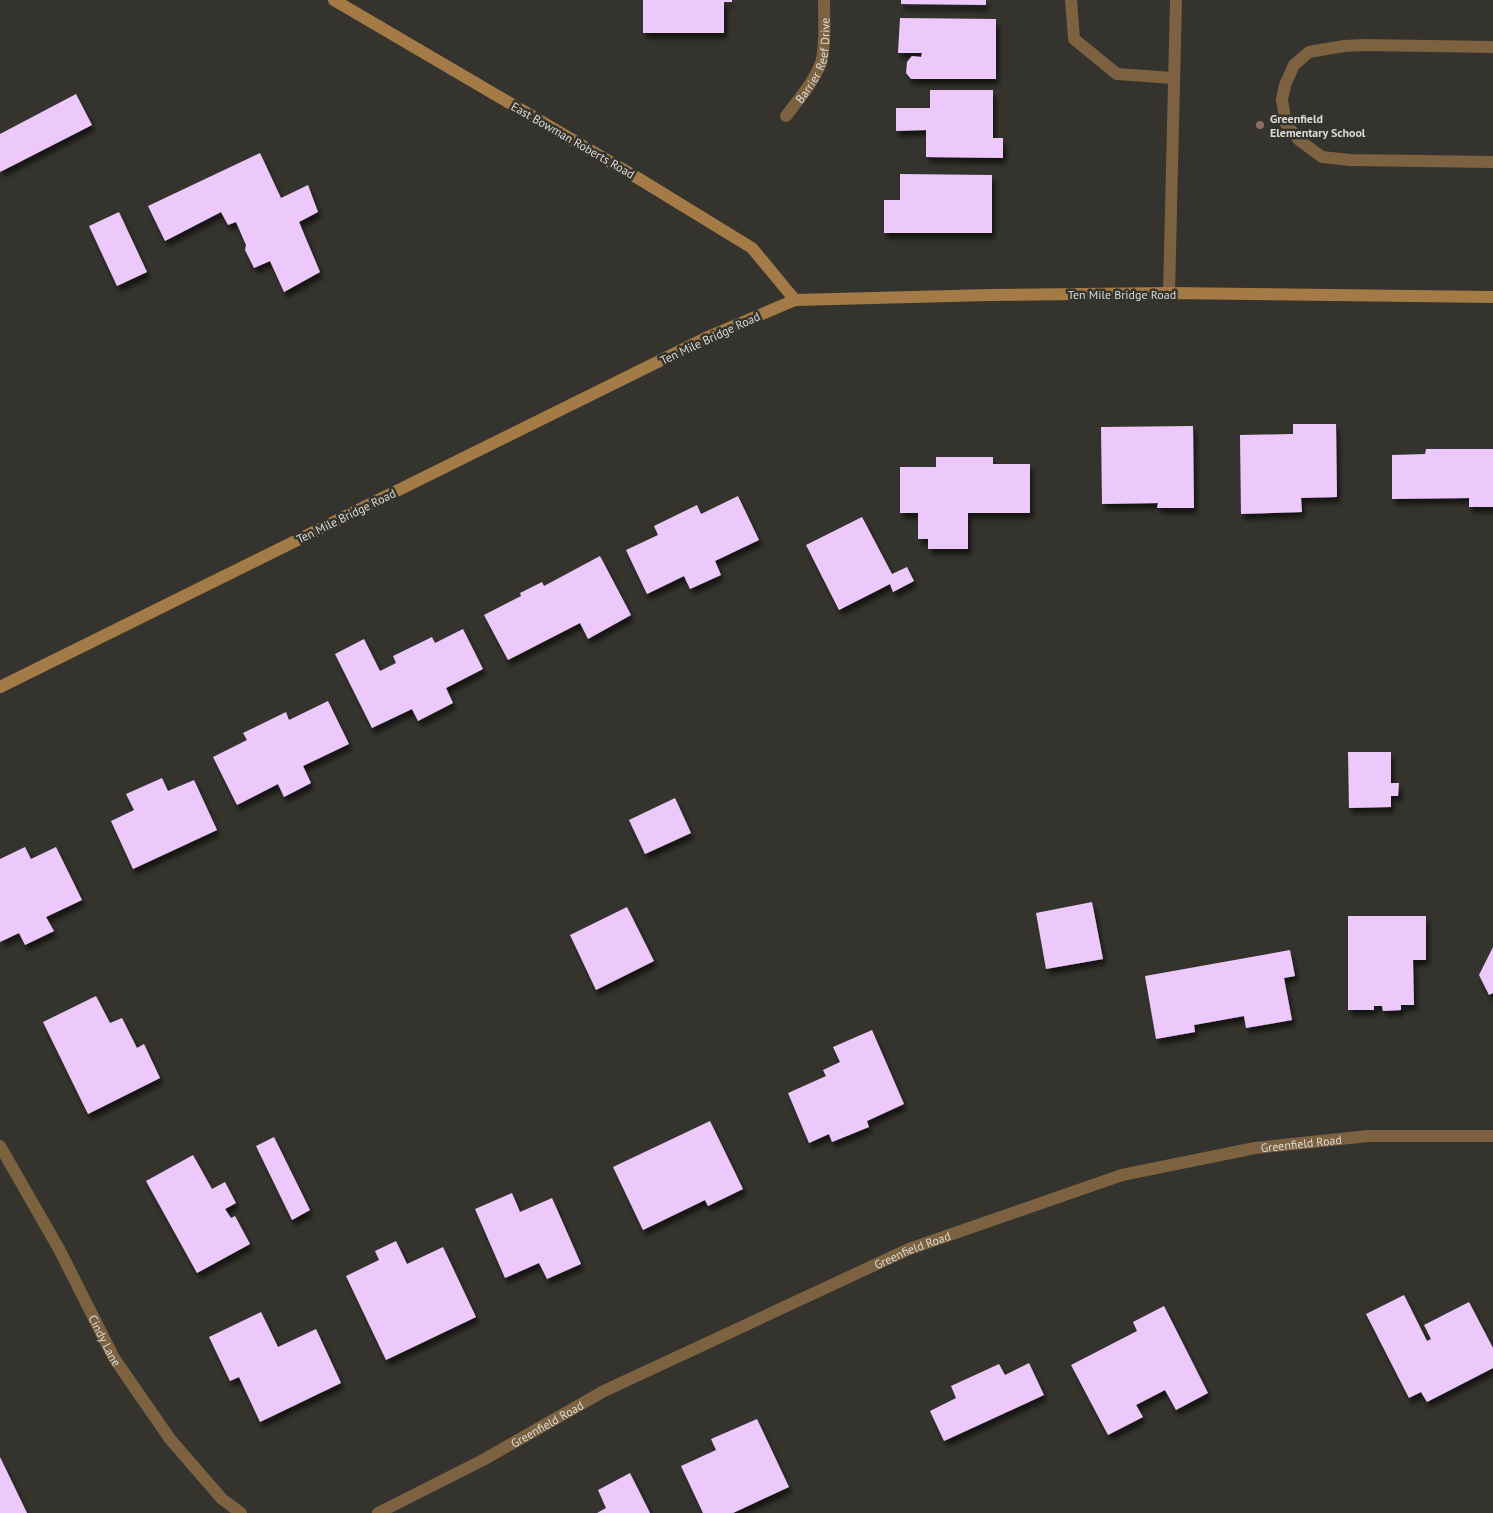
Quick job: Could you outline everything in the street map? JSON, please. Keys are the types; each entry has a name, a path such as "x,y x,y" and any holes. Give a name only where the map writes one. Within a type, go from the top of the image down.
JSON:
{"street":[{"name":"East Bowman Roberts Road","path":"334,0 641,180 752,248 796,300"},
{"name":"Barrier Reef Drive","path":"786,116 810,86 821,61 824,0"},
{"path":"1070,0 1074,39 1117,74 1174,78"},
{"path":"1169,294 1176,0"},
{"path":"1493,48 1364,45 1344,46 1309,52 1294,65 1285,86 1282,100 1286,124 1300,140 1322,157 1350,160 1493,162"},
{"name":"Ten Mile Bridge Road","path":"0,687 708,337 796,300 990,295 1169,294 1493,297"},
{"name":"Greenfield Road","path":"378,1513 482,1460 604,1392 909,1249 1122,1175 1255,1148 1368,1136 1493,1136"},
{"name":"Cindy Lane","path":"0,1146 59,1249 114,1358 170,1439 222,1499 241,1513"}],"building":[{"path":"643,0 732,0 732,2 724,2 724,33 643,33"},
{"path":"901,0 986,0 986,5 901,4"},
{"path":"900,18 996,19 996,79 911,79 906,73 907,62 912,56 921,57 922,53 898,53"},
{"path":"930,90 993,90 993,138 1003,138 1003,158 926,157 926,130 896,131 896,108 930,108"},
{"path":"76,94 92,125 0,172 0,134"},
{"path":"260,153 281,198 308,185 318,212 299,222 320,272 284,292 270,261 254,268 245,250 246,245 236,222 228,225 221,212 165,241 148,206"},
{"path":"900,174 992,175 992,233 884,233 884,200 900,200"},
{"path":"119,212 147,272 117,286 89,226"},
{"path":"1293,424 1336,424 1337,497 1301,498 1302,512 1241,514 1240,435 1293,434"},
{"path":"1193,426 1194,508 1157,508 1158,503 1102,504 1101,427"},
{"path":"1426,449 1493,449 1493,507 1469,507 1469,498 1392,499 1392,455 1425,454"},
{"path":"936,457 993,457 993,464 1030,464 1030,513 968,513 968,549 928,549 928,539 918,539 918,513 900,513 900,467 936,467"},
{"path":"738,496 759,540 715,561 721,575 690,589 684,576 647,594 626,550 658,535 654,526 697,505 701,514"},
{"path":"862,517 892,574 907,567 914,581 893,592 890,584 839,610 806,545"},
{"path":"600,556 631,615 588,639 580,623 508,660 484,615 521,596 520,593 542,582 544,586"},
{"path":"463,629 483,669 446,688 453,703 418,721 412,709 372,728 335,654 364,639 380,671 396,663 393,656 432,637 435,643"},
{"path":"328,701 349,744 303,766 311,783 284,797 278,784 237,805 213,757 247,740 243,733 286,712 289,720"},
{"path":"1348,752 1391,752 1391,783 1399,783 1398,796 1391,796 1391,807 1349,808"},
{"path":"162,778 168,791 194,780 217,830 133,869 111,821 134,810 126,794"},
{"path":"675,798 691,833 645,854 629,820"},
{"path":"25,847 31,859 56,847 82,900 46,917 54,931 25,945 19,933 0,942 0,859"},
{"path":"1092,902 1103,959 1046,969 1036,913"},
{"path":"627,907 654,961 596,990 570,935"},
{"path":"1348,916 1426,916 1426,960 1413,960 1414,1005 1401,1005 1401,1010 1383,1011 1382,1006 1374,1006 1374,1010 1348,1010"},
{"path":"1493,947 1493,993 1489,995 1479,975"},
{"path":"1290,950 1295,976 1284,978 1292,1020 1246,1028 1244,1016 1194,1025 1195,1032 1156,1039 1145,976"},
{"path":"96,996 110,1023 122,1018 137,1048 144,1044 160,1078 88,1114 43,1022"},
{"path":"872,1030 904,1104 867,1121 869,1127 832,1142 829,1134 809,1143 788,1093 826,1076 823,1070 840,1062 833,1047"},
{"path":"710,1121 743,1189 708,1206 705,1200 643,1230 613,1167"},
{"path":"274,1137 310,1210 292,1220 256,1146"},
{"path":"193,1155 212,1189 225,1182 236,1203 225,1209 231,1218 235,1216 250,1244 197,1273 146,1181"},
{"path":"512,1193 520,1212 552,1198 581,1264 547,1279 539,1263 505,1278 475,1209"},
{"path":"396,1241 407,1264 443,1247 476,1317 386,1360 346,1276 379,1260 375,1251"},
{"path":"1404,1295 1427,1341 1431,1339 1424,1325 1469,1302 1493,1348 1493,1368 1427,1402 1421,1392 1409,1398 1366,1314"},
{"path":"1164,1306 1208,1393 1176,1410 1165,1390 1136,1405 1143,1417 1108,1435 1071,1365 1137,1331 1133,1322"},
{"path":"261,1312 278,1347 316,1329 341,1383 260,1422 239,1377 230,1381 209,1337"},
{"path":"1029,1363 1044,1395 944,1441 930,1411 956,1398 951,1386 999,1364 1005,1375"},
{"path":"757,1419 789,1487 733,1513 703,1513 681,1466 716,1450 711,1439"},
{"path":"0,1457 27,1513 0,1513"},
{"path":"630,1473 650,1513 597,1513 606,1508 598,1490"}],"place":[{"name":"Greenfield Elementary School","path":"1260,125"}]}
